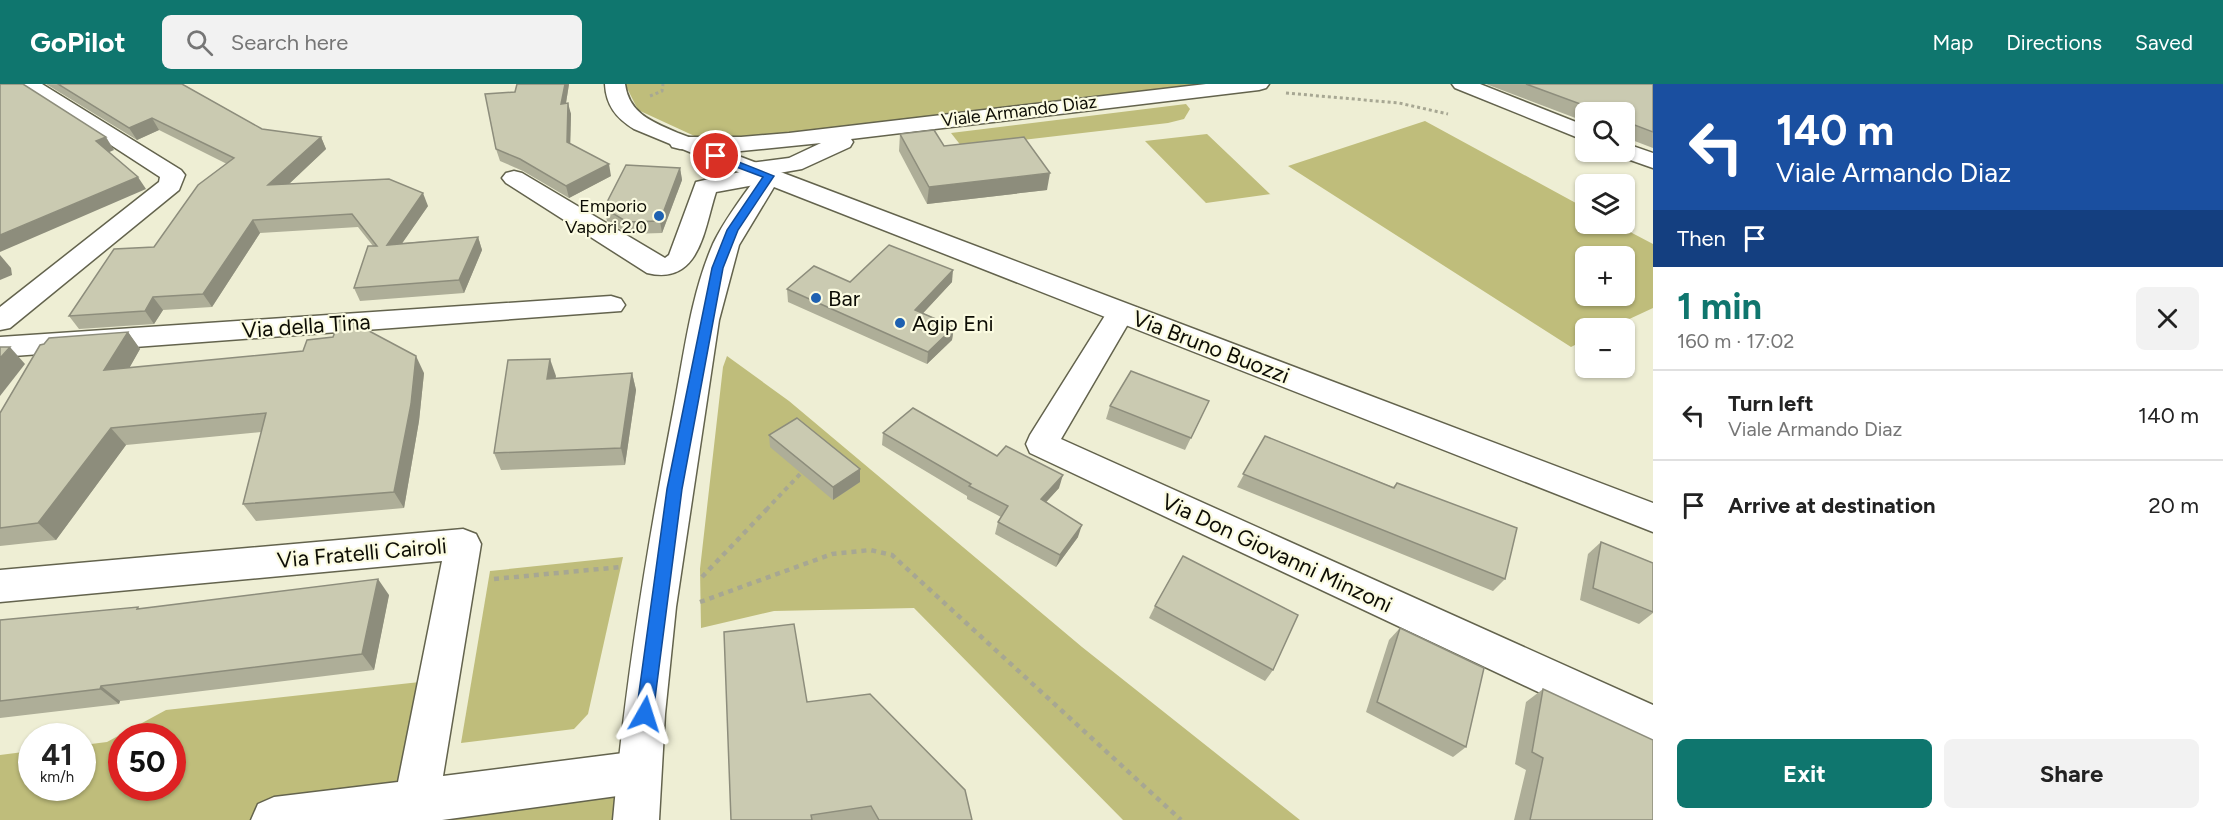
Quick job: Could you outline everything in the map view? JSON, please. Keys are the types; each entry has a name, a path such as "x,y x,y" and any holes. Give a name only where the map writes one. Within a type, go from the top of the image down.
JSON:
{"street":[{"path":"0,321 170,185 173,175 27,84"},
{"path":"615,84 620,109 637,123 759,172"},
{"name":"Viale Armando Diaz","path":"887,128 1259,84"},
{"path":"1462,84 1575,130"},
{"path":"680,142 741,144 887,128"},
{"path":"514,178 657,267 672,266 681,258 705,187 810,159 846,140 887,128"},
{"path":"636,820 649,674 675,489 708,311 725,247 759,172 764,154 789,140"},
{"path":"1635,154 1653,161"},
{"path":"800,187 798,176 802,166 810,159"},
{"name":"Via Bruno Buozzi","path":"759,172 1653,518"},
{"name":"Via della Tina","path":"0,347 611,305"},
{"name":"Via Don Giovanni Minzoni","path":"1121,312 1042,444 1653,726"},
{"name":"Via Fratelli Cairoli","path":"0,586 463,544 458,582 416,802"},
{"path":"274,820 639,772"}],"path":[{"path":"643,99 662,91 663,84"},
{"path":"1285,93 1399,103 1448,114"},
{"path":"699,579 801,473"},
{"path":"700,602 832,554 870,550 892,555 1181,820"},
{"path":"458,582 621,567"}],"shaded area":[{"path":"625,84 1202,84 729,139 701,139 638,110"},
{"path":"1186,104 1190,109 1184,119 1168,123 962,147 951,133"},
{"path":"1425,121 1575,203 1575,234 1634,234 1653,244 1653,308 1632,318 1575,318 1575,345 1571,347 1288,166"},
{"path":"1207,134 1271,194 1206,203 1145,141"},
{"path":"727,356 789,401 1082,647 1300,820 1123,820 914,608 774,611 701,628 700,569 723,367"},
{"path":"623,557 588,714 574,729 461,743 490,571"},
{"path":"438,680 416,802 639,772 636,820 0,820 0,755 18,753 18,801 96,801 96,743 108,741 108,801 186,801 186,723 142,723 166,710"}],"building":[{"path":"0,84 23,84 106,137 96,141 138,177 0,235"},
{"path":"58,84 182,84 262,129 321,137 268,185 389,179 423,193 387,245 478,237 459,280 354,288 368,246 377,246 352,214 253,220 203,294 153,297 145,311 69,316 114,249 154,247 198,185 234,158 152,118 129,128"},
{"path":"517,84 565,84 561,104 568,103 567,142 609,164 566,186 520,159 496,149 485,94 515,92"},
{"path":"1526,84 1653,84 1653,132 1635,125 1635,102 1575,102"},
{"path":"934,130 944,146 1024,137 1050,173 929,187 900,134"},
{"path":"626,165 680,168 660,221 627,222 604,208"},
{"path":"889,245 953,270 915,310 954,327 928,352 787,289 814,266 850,282"},
{"path":"341,316 416,356 411,404 394,492 243,504 266,413 111,428 38,523 0,528 0,413 40,345 49,338 128,332 104,370 303,351 307,340 333,337"},
{"path":"0,347 10,347 0,358"},
{"path":"550,359 547,379 632,373 621,448 494,453 508,360"},
{"path":"1131,371 1209,401 1191,438 1110,406"},
{"path":"913,408 997,456 1006,446 1063,475 1041,499 1082,525 1060,555 998,522 1008,506 969,486 971,484 883,433"},
{"path":"797,418 860,469 833,487 769,435"},
{"path":"1265,436 1394,488 1397,483 1517,528 1505,579 1243,474"},
{"path":"1601,542 1653,563 1653,612 1593,588"},
{"path":"1183,556 1298,615 1273,670 1155,606"},
{"path":"378,579 362,654 101,686 100,689 0,701 0,620 138,607 137,609"},
{"path":"794,624 807,702 870,694 965,790 972,820 879,820 871,806 811,815 812,820 731,820 724,632"},
{"path":"1400,628 1484,668 1466,747 1377,702"},
{"path":"1543,689 1653,740 1653,820 1530,820 1543,758 1532,752"}],"place":[{"name":"Emporio Vapori 2.0","path":"659,216"},
{"name":"Bar","path":"816,298"},
{"name":"Agip Eni","path":"900,323"}],"route":[{"path":"645,714 675,489 708,311 718,268 732,230 769,176 716,156"}]}
